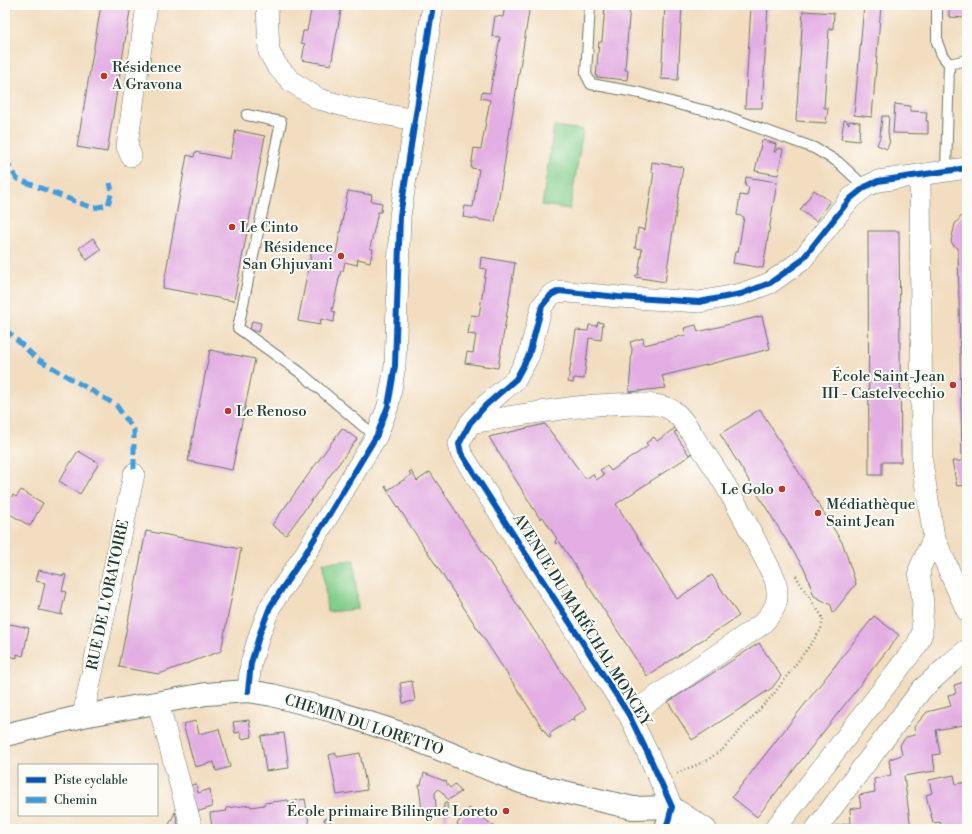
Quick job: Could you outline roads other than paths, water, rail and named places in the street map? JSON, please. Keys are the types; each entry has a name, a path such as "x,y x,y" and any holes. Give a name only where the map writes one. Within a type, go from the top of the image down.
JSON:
{"street":[{"path":"131,156 127,146 147,5"},
{"path":"267,5 269,52 277,66 292,82 319,99 351,108 415,120"},
{"path":"248,690 251,663 270,607 307,551 378,435 388,406 395,366 400,216 433,5"},
{"path":"470,423 486,405 516,379 529,354 542,306 551,295 560,291 606,296 699,302 741,294 770,283 801,260 850,199 865,186 878,181 967,168"},
{"path":"920,175 922,462 934,537 967,611"},
{"path":"470,423 510,418 561,408 642,402 661,405 673,410 715,466 775,578 778,593 777,603 772,614 762,624 629,715"},
{"name":"AVENUE DU MARÉCHAL MONCEY","path":"470,423 459,444 461,453 629,715 672,807"},
{"name":"RUE DE L'ORATOIRE","path":"83,716 134,474"},
{"path":"776,829 917,645 922,633 923,611 919,570 934,537"},
{"path":"816,829 922,689 967,650"},
{"name":"CHEMIN DU LORETTO","path":"5,735 83,716 206,694 248,690 333,711 397,732 521,782 633,808 672,807"},
{"path":"158,703 192,829"},
{"path":"666,829 672,807 706,829"}],"lane":[{"path":"590,5 586,74 591,84 640,93 684,106 720,114 814,148 838,162 865,186"},
{"path":"937,5 937,42 942,55 949,64 946,171"},
{"path":"949,64 967,60"},
{"path":"247,115 281,122 238,328 301,373 364,427 378,435"}],"place":[{"name":"Résidence A Gravona","path":"104,76"},
{"name":"Le Cinto","path":"232,227"},
{"name":"Résidence San Ghjuvani","path":"341,256"},
{"name":"École Saint-Jean III - Castelvecchio","path":"953,385"},
{"name":"Le Renoso","path":"228,411"},
{"name":"Le Golo","path":"782,489"},
{"name":"Médiathèque Saint Jean","path":"818,513"},
{"name":"École primaire Bilingue Loreto","path":"506,811"}]}
